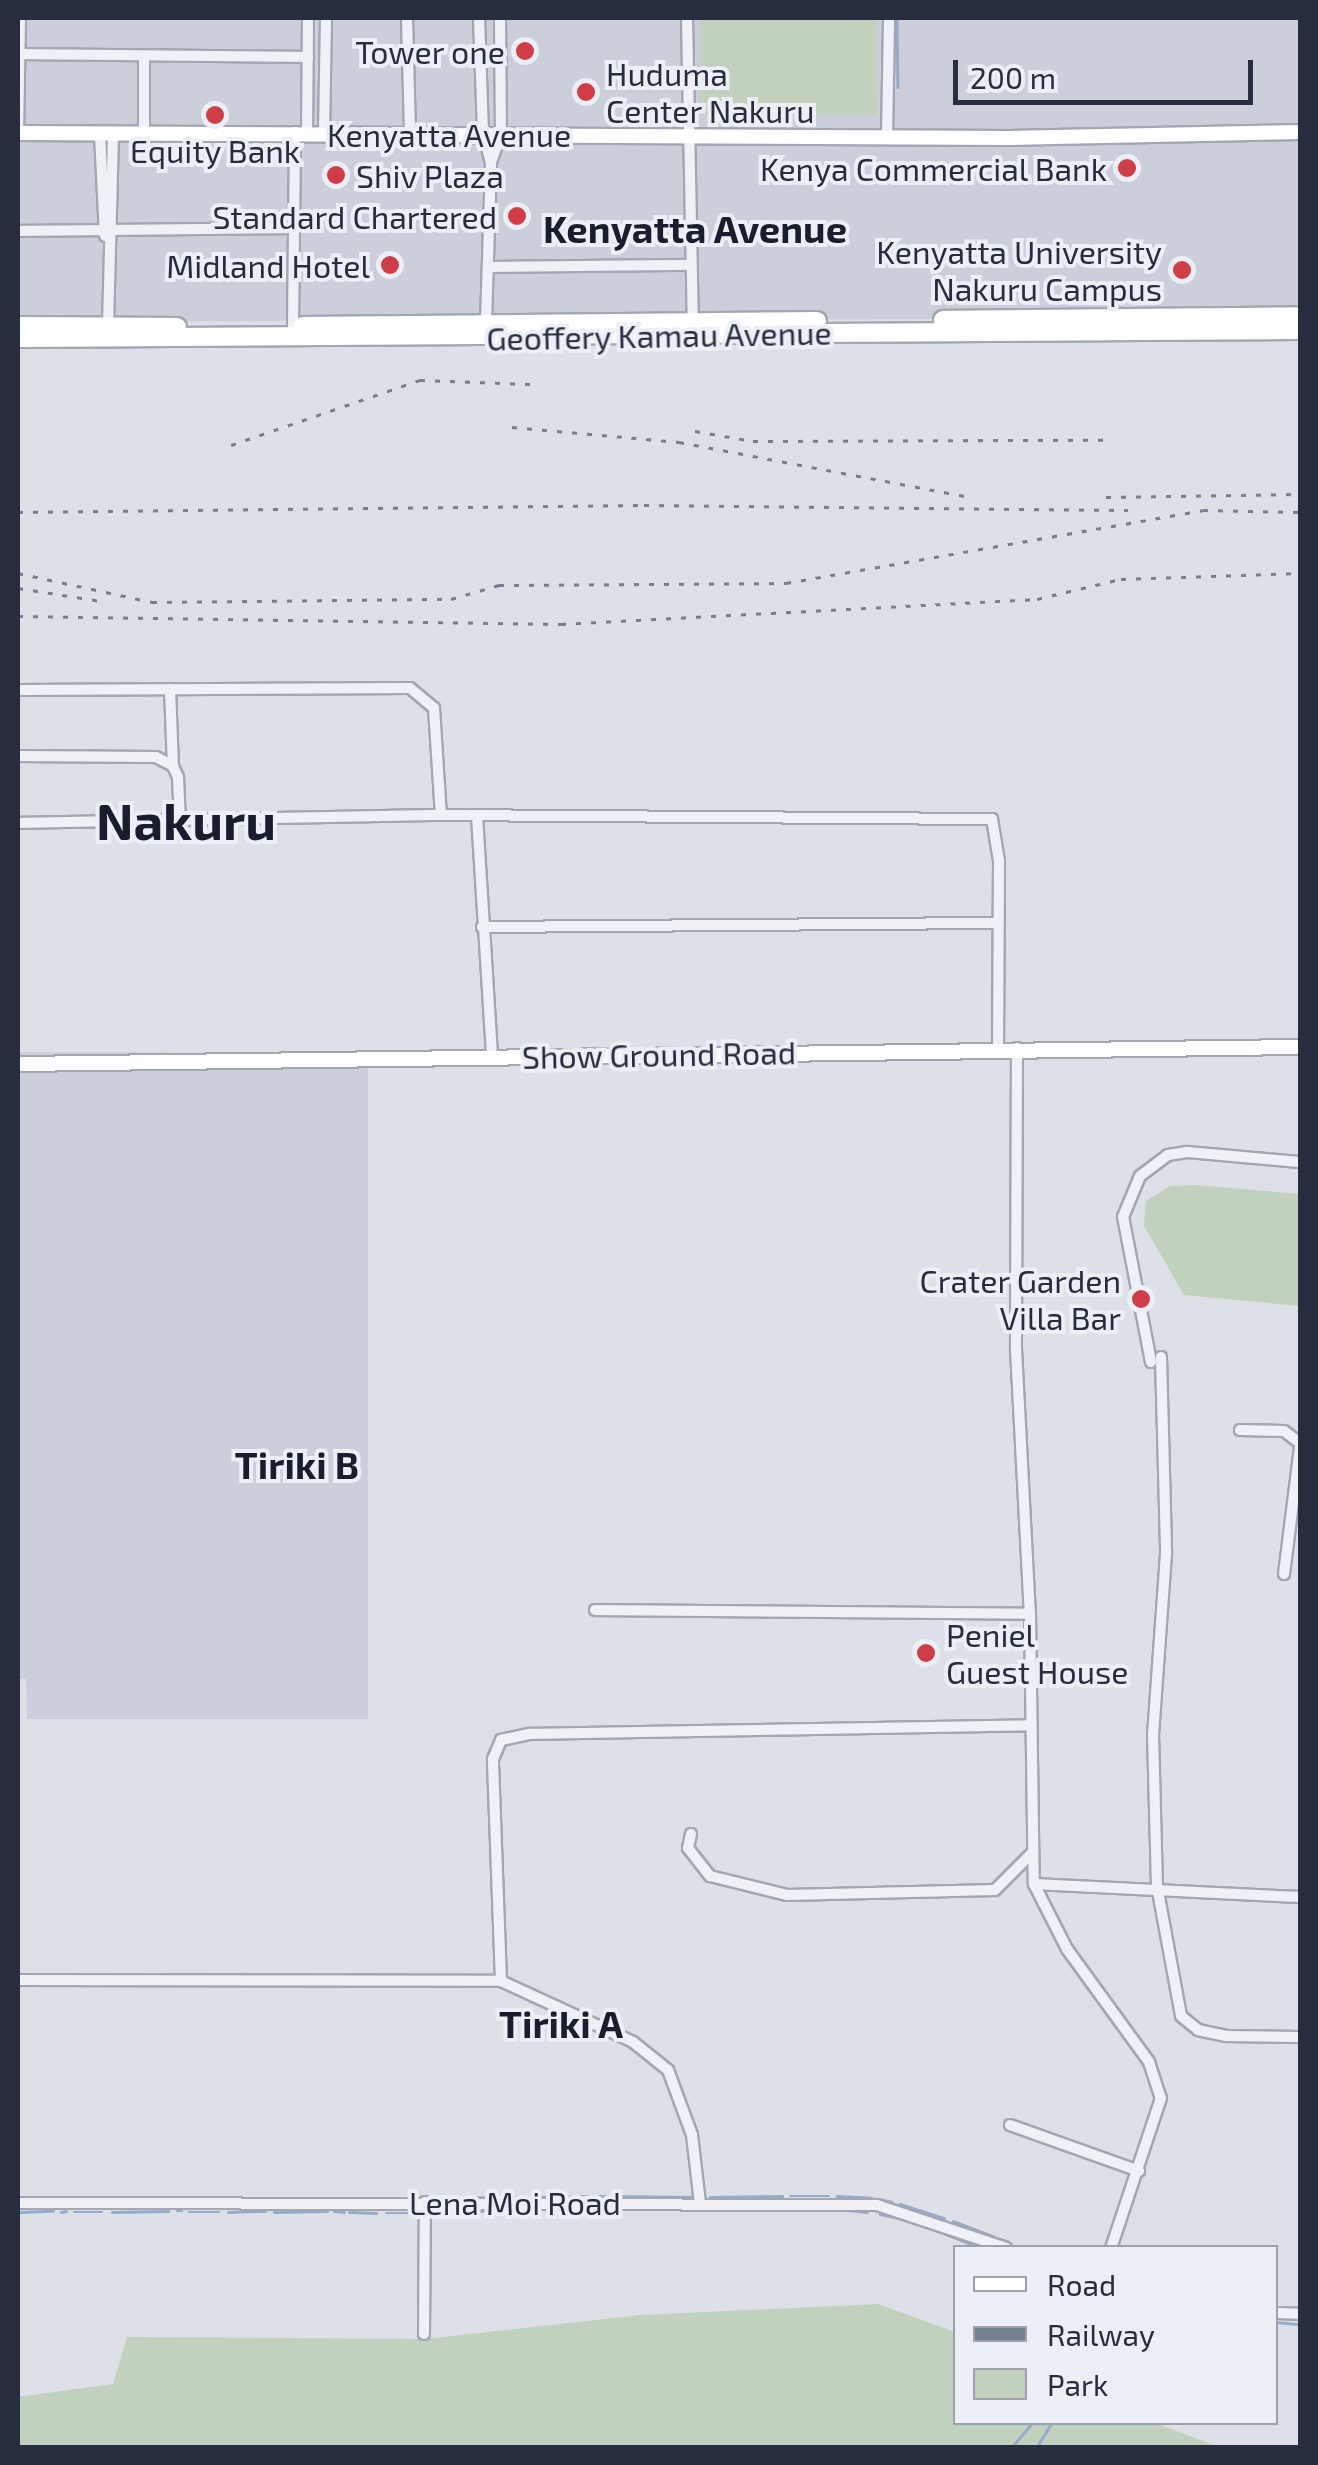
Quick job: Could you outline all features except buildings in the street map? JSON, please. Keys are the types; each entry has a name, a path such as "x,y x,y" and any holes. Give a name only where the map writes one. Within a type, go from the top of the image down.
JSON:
{"highway":[{"name":"Geoffery Kamau Avenue","path":"18,326 1300,316"},
{"name":"Geoffery Kamau Avenue","path":"18,338 1300,330"}],"main road":[{"name":"Kenyatta Avenue","path":"18,133 887,136 1300,132"},
{"name":"Show Ground Road","path":"18,1064 1300,1047"}],"street":[{"path":"18,133 20,18"},
{"path":"293,326 292,228 301,133 308,106 308,18"},
{"path":"324,133 326,18"},
{"path":"407,18 410,132"},
{"path":"479,18 483,134 490,162 486,324"},
{"path":"490,162 501,134 500,18"},
{"path":"687,18 694,322"},
{"path":"887,136 889,18"},
{"path":"308,36 326,35"},
{"path":"20,54 308,58"},
{"path":"144,56 144,134"},
{"path":"308,106 324,105"},
{"path":"106,134 108,326"},
{"path":"18,231 107,234 292,228"},
{"path":"488,267 691,265"},
{"path":"18,690 398,687 422,692 434,708 441,814"},
{"path":"170,689 180,823"},
{"path":"18,756 146,754 173,766"},
{"path":"18,822 180,823 441,814 987,818 998,835 998,1049"},
{"path":"477,816 492,1056"},
{"path":"482,927 996,923"},
{"path":"1016,1048 1016,1349 1030,1614 1028,1726 1034,1884 1067,1948 1127,2025 1157,2078 1161,2098 1112,2245"},
{"path":"1300,1162 1187,1152 1168,1155 1140,1176 1123,1217 1156,1360 1166,1554 1153,1734 1158,1886 1185,2021 1227,2036 1300,2037"},
{"path":"1240,1430 1284,1430 1300,1445 1284,1574"},
{"path":"595,1610 1030,1614"},
{"path":"500,1981 494,1759 502,1740 530,1734 1028,1726"},
{"path":"691,1834 688,1848 710,1876 788,1895 995,1890 1033,1851"},
{"path":"1034,1884 1054,1890 1158,1886 1300,1897"},
{"path":"18,1980 500,1981 633,2042 668,2070 692,2136 700,2203"},
{"path":"1010,2125 1138,2171"},
{"path":"424,2334 425,2202"},
{"name":"Lena Moi Road","path":"18,2204 878,2205 914,2212 998,2245"}],"shaded area":[{"path":"18,18 1300,18 1300,318 18,322"},
{"path":"18,1052 368,1053 368,1719 27,1719 26,1679 18,1678"}],"green space":[{"path":"700,18 876,18 877,115 699,115"},
{"path":"1170,1186 1300,1194 1300,1306 1184,1295 1144,1226 1146,1201"},
{"path":"878,2304 953,2331 953,2425 1160,2425 1219,2447 18,2447 18,2397 113,2384 127,2337 426,2339 641,2315"}],"waterway":[{"path":"897,18 898,87"},
{"path":"540,2197 591,2196"},
{"path":"599,2196 697,2197"},
{"path":"710,2197 782,2196"},
{"path":"790,2196 829,2196"},
{"path":"837,2196 871,2198"},
{"path":"438,2198 493,2197"},
{"path":"500,2198 528,2197"},
{"path":"105,2198 118,2198"},
{"path":"125,2198 131,2198"},
{"path":"138,2198 193,2198"},
{"path":"199,2198 232,2198"},
{"path":"297,2199 308,2198"},
{"path":"315,2198 343,2198"},
{"path":"351,2198 374,2199"},
{"path":"388,2199 431,2198"},
{"path":"879,2199 892,2202"},
{"path":"900,2204 944,2218"},
{"path":"446,2212 546,2209"},
{"path":"848,2210 867,2212"},
{"path":"18,2212 53,2211"},
{"path":"61,2212 66,2211"},
{"path":"112,2212 168,2211"},
{"path":"177,2211 182,2211"},
{"path":"228,2212 265,2211"},
{"path":"274,2212 327,2211"},
{"path":"334,2211 344,2212"},
{"path":"74,2212 102,2212"},
{"path":"189,2212 219,2212"},
{"path":"349,2212 376,2213"},
{"path":"386,2213 414,2213"},
{"path":"880,2214 900,2218"},
{"path":"953,2221 993,2236"},
{"path":"936,2230 974,2245"},
{"path":"1000,2239 1009,2242"},
{"path":"1278,2322 1300,2324"},
{"path":"1011,2448 1030,2425"},
{"path":"1036,2448 1050,2425"}],"railway":[{"path":"231,445 420,380 530,384"},
{"path":"512,427 679,442 966,496"},
{"path":"695,431 753,441 1104,440"},
{"path":"1106,497 1300,494"},
{"path":"18,512 644,505 1128,510"},
{"path":"18,573 152,602 451,599 499,585 786,583 1203,510 1300,512"},
{"path":"18,616 561,624 1037,599 1121,579 1300,573"},
{"path":"18,588 101,601"}],"place":[{"name":"Tower one","path":"525,51"},
{"name":"Huduma Center Nakuru","path":"586,92"},
{"name":"Equity Bank","path":"215,115"},
{"name":"Kenya Commercial Bank","path":"1127,168"},
{"name":"Shiv Plaza","path":"336,175"},
{"name":"Standard Chartered","path":"517,216"},
{"name":"Midland Hotel","path":"390,265"},
{"name":"Kenyatta University Nakuru Campus","path":"1182,270"},
{"name":"Crater Garden Villa Bar","path":"1141,1299"},
{"name":"Peniel Guest House","path":"926,1653"}],"district":[{"name":"Kenyatta Avenue","path":"695,229"},
{"name":"Nakuru","path":"186,820"},
{"name":"Tiriki B","path":"297,1465"},
{"name":"Tiriki A","path":"561,2024"}]}
